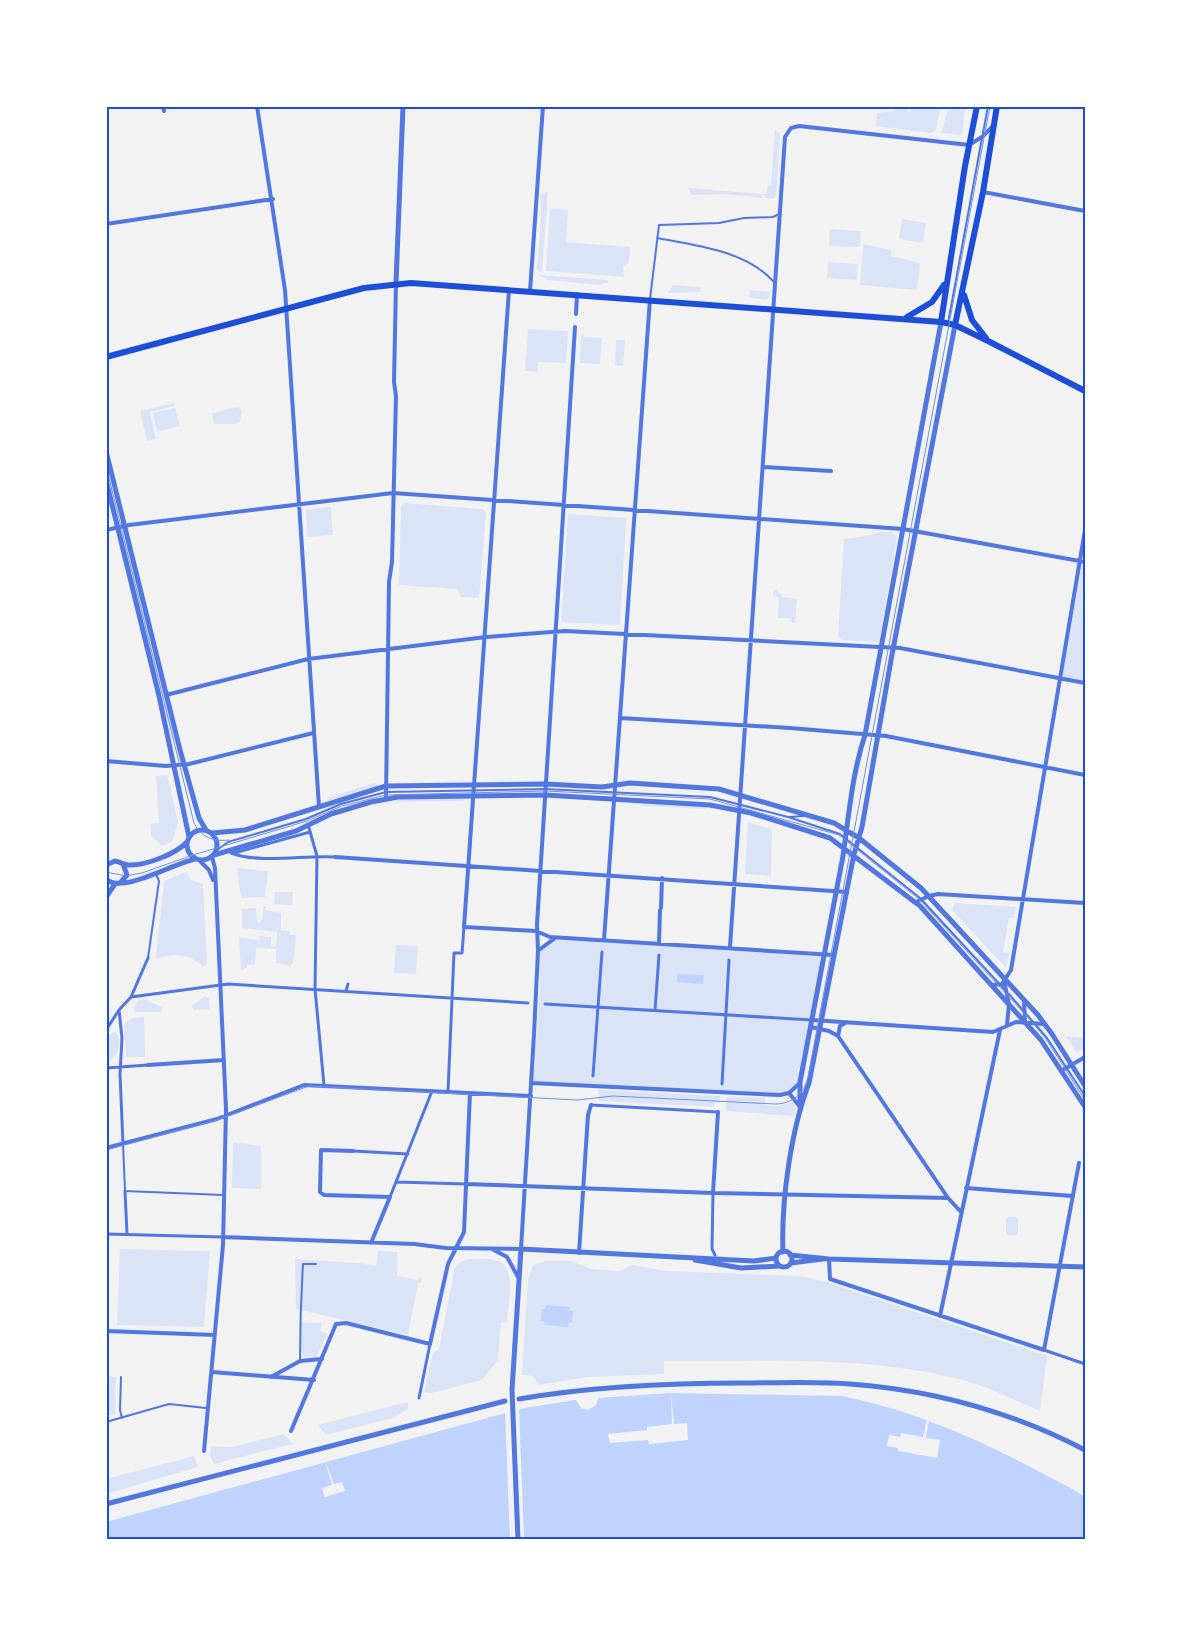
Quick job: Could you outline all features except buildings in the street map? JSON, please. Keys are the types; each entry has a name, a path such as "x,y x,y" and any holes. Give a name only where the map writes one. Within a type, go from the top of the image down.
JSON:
{"main road":[{"path":"944,322 947,281 977,106"},
{"path":"955,325 983,192 992,127 997,106"},
{"path":"906,318 932,302 947,281"},
{"path":"107,356 364,288 396,284 650,299 944,322 955,325 988,341 1085,391"},
{"path":"963,294 972,320 988,341"}],"street":[{"path":"257,106 272,199 286,308 319,806"},
{"path":"386,792 387,649 394,493 396,284 402,106"},
{"path":"530,291 543,106"},
{"path":"730,947 775,310 785,137 791,128 799,126 969,145 982,137 992,127"},
{"path":"983,192 1085,211"},
{"path":"106,224 272,199"},
{"path":"448,1092 454,953 462,953 486,637 509,290"},
{"path":"576,314 577,294"},
{"path":"604,940 650,299"},
{"path":"783,1252 786,1194 800,1108 800,1082 844,847 845,829 860,751 865,735 880,647 944,322"},
{"path":"800,1108 809,1083 854,854 859,838 955,325"},
{"path":"518,1540 512,1390 532,1083 538,951 536,931 565,506 575,327"},
{"path":"106,451 184,764 199,818 206,830"},
{"path":"764,467 831,471"},
{"path":"106,480 174,766 189,852 209,870 214,883"},
{"path":"106,530 124,526 394,493 903,529 1085,562"},
{"path":"992,985 1002,983 1011,970 1085,530"},
{"path":"166,695 308,659 486,637 556,631 894,647 1085,684"},
{"path":"620,718 878,735 1085,775"},
{"path":"106,761 174,766 313,733"},
{"path":"212,833 240,832 319,806 386,792 545,789 615,786 630,782 710,788 808,815 845,829 859,838 929,896 1002,983 1044,1024 1085,1086"},
{"path":"106,880 118,883 144,879 182,862 198,860 296,831 331,814 386,792 545,789 614,799 739,807 830,838 916,902 1025,1022 1085,1107"},
{"path":"106,865 109,860 123,864 144,863 177,850 196,830 206,830 212,833 217,840 214,854 214,883 226,1115 222,1237 204,1451"},
{"path":"324,1085 314,989 317,856 309,830 237,854 231,853 239,856 269,858 317,856 335,857 847,892"},
{"path":"106,897 127,875 123,864"},
{"path":"659,942 662,878"},
{"path":"916,902 929,896 1085,903"},
{"path":"464,927 536,931 557,937 834,954"},
{"path":"538,951 557,937"},
{"path":"592,1076 602,952"},
{"path":"655,1010 659,956"},
{"path":"106,1030 119,1010 131,997 148,958"},
{"path":"722,1084 729,960"},
{"path":"1002,983 1010,1004 1008,1025"},
{"path":"346,991 348,984"},
{"path":"131,997 220,985 528,1002"},
{"path":"1024,1003 1025,1022"},
{"path":"545,1004 993,1032 1008,1025 1025,1022 1044,1024"},
{"path":"119,1010 122,1038 120,1067 123,1144"},
{"path":"838,1036 840,1026 847,1022"},
{"path":"811,1027 838,1036 948,1198 961,1212"},
{"path":"940,1316 1000,1030"},
{"path":"1061,1071 1085,1057"},
{"path":"106,1068 224,1060"},
{"path":"532,1083 780,1095 789,1093 800,1082"},
{"path":"106,1148 226,1115 298,1087 324,1085 531,1096"},
{"path":"371,1243 432,1091"},
{"path":"419,1398 448,1264 458,1248 464,1232 470,1093"},
{"path":"789,1093 800,1108"},
{"path":"579,1253 591,1105 718,1112 713,1193 712,1248 715,1255"},
{"path":"390,1197 324,1195 320,1192 321,1150 408,1154"},
{"path":"1044,1350 1079,1163"},
{"path":"396,1182 584,1187 713,1193 948,1198"},
{"path":"966,1188 1073,1196"},
{"path":"125,1191 126,1234"},
{"path":"106,1234 521,1249 754,1261 776,1258 778,1254 783,1252 790,1255 827,1259 1085,1267"},
{"path":"490,1248 507,1257 517,1272 519,1281"},
{"path":"790,1255 790,1263"},
{"path":"687,1258 719,1266 741,1268 787,1267 790,1263 827,1259"},
{"path":"776,1258 779,1266"},
{"path":"827,1259 830,1278 1085,1364"},
{"path":"291,1431 314,1380 334,1327 339,1323 346,1323 430,1344"},
{"path":"106,1332 215,1335"},
{"path":"271,1377 300,1361 322,1359"},
{"path":"212,1372 314,1380"},
{"path":"519,1399 566,1391 668,1383 831,1383 877,1386 943,1397 992,1411 1031,1425 1085,1450"},
{"path":"106,1504 505,1401"}],"lane":[{"path":"944,322 988,106"},
{"path":"650,299 659,225 719,223 780,214"},
{"path":"657,238 715,249 755,266 776,284"},
{"path":"545,789 706,797 825,828 856,846 922,899 1002,983"},
{"path":"214,854 228,842 306,819 341,804 386,792"},
{"path":"319,806 341,804"},
{"path":"788,817 808,815"},
{"path":"148,958 158,881 156,873"},
{"path":"1007,992 1034,1022 1085,1096"},
{"path":"123,1144 125,1191 223,1194"},
{"path":"300,1361 299,1319 302,1310 303,1264 316,1264"},
{"path":"121,1377 120,1410 122,1418"},
{"path":"106,1422 169,1404 208,1408"}],"shaded area":[{"path":"900,106 910,112 914,106 940,109 936,129 931,133 876,126 877,113 893,111"},
{"path":"949,107 965,110 962,135 941,133"},
{"path":"775,130 780,134 776,196 773,199 765,198 763,194 766,194 768,186 771,185"},
{"path":"688,188 762,194 762,198 725,194 691,195"},
{"path":"548,191 542,272 538,271 537,268 541,221 540,195"},
{"path":"550,209 568,210 566,242 630,247 629,263 623,266 624,277 546,271"},
{"path":"902,219 926,223 923,243 899,239"},
{"path":"830,229 861,231 860,247 829,246"},
{"path":"863,244 892,250 891,256 920,263 917,290 860,285"},
{"path":"828,262 858,264 857,280 827,278"},
{"path":"539,275 608,280 608,283 602,283 601,285 547,280"},
{"path":"673,285 701,287 700,292 668,293"},
{"path":"750,290 771,292 766,300 749,297"},
{"path":"528,329 568,331 566,363 538,362 538,372 525,371"},
{"path":"581,333 584,337 602,338 600,364 580,363"},
{"path":"616,340 625,340 623,366 615,365"},
{"path":"174,403 175,406 150,412 156,439 147,441 140,411"},
{"path":"238,407 242,411 240,421 236,424 214,424 212,413"},
{"path":"175,408 180,426 157,432 153,413"},
{"path":"404,503 483,509 486,513 479,598 461,597 457,589 399,585 401,507"},
{"path":"331,507 333,535 307,537 306,509"},
{"path":"568,514 626,518 620,625 561,622"},
{"path":"880,532 892,532 897,537 879,642 842,640 838,637 844,539"},
{"path":"122,538 125,538 175,739 172,739"},
{"path":"1079,561 1085,562 1085,683 1060,679"},
{"path":"776,589 783,597 797,599 795,623 792,623 791,618 778,618 779,597 773,596 773,591"},
{"path":"167,775 178,822 172,842 162,846 151,835 150,824 159,823 156,776"},
{"path":"375,783 379,786 327,801 329,797"},
{"path":"402,799 466,799 464,801 393,802"},
{"path":"632,802 706,807 706,809 643,806 643,804 633,805"},
{"path":"748,822 772,829 771,876 745,874"},
{"path":"237,868 268,871 265,897 241,898"},
{"path":"186,872 191,880 203,884 207,965 203,967 198,962 187,957 175,955 156,959 164,881"},
{"path":"275,892 293,892 292,905 274,904"},
{"path":"955,903 1016,907 1014,918 1009,918 1003,952 1009,953 1006,968 952,910"},
{"path":"264,906 266,906 265,910 281,913 281,930 290,931 290,935 296,935 293,963 290,966 276,963 276,949 256,948 255,964 247,965 247,968 241,970 239,937 259,940 260,936 271,937 271,946 276,946 277,932 242,928 242,909 256,908 257,922 261,923"},
{"path":"557,937 825,953 800,1082 785,1094 531,1083 534,1072 540,985 538,951"},
{"path":"396,945 418,946 416,974 394,973"},
{"path":"205,996 209,998 210,1009 194,1010 192,1006"},
{"path":"144,999 162,1007 161,1012 135,1012 134,1008 138,1001"},
{"path":"144,1017 145,1057 126,1057 124,1024 132,1018"},
{"path":"116,1032 119,1041 118,1050 114,1057 106,1062 106,1037"},
{"path":"1066,1036 1085,1038 1085,1050 1076,1052"},
{"path":"598,1090 720,1096 719,1103 714,1103 714,1107 599,1101"},
{"path":"726,1097 765,1098 765,1105 777,1106 793,1102 796,1108 794,1116 726,1111"},
{"path":"233,1142 261,1146 261,1189 232,1188"},
{"path":"1006,1217 1018,1217 1018,1235 1006,1235"},
{"path":"120,1249 210,1251 204,1327 117,1325"},
{"path":"378,1251 397,1252 397,1276 418,1280 419,1277 422,1278 421,1283 418,1283 408,1335 296,1309 295,1259 376,1266"},
{"path":"468,1259 495,1260 502,1263 507,1269 510,1296 507,1322 501,1323 498,1360 482,1380 432,1393 424,1392 433,1353 439,1349 455,1267 460,1262"},
{"path":"546,1261 572,1261 592,1269 619,1271 633,1265 666,1271 801,1276 826,1282 1047,1356 1040,1411 982,1386 936,1374 897,1367 820,1361 664,1361 664,1374 588,1377 538,1385 533,1376 522,1375 528,1280 533,1265"},
{"path":"301,1322 322,1323 320,1331 327,1334 316,1358 304,1356 301,1351"},
{"path":"106,1376 116,1377 115,1414 106,1416"},
{"path":"408,1402 408,1409 393,1418 326,1435 318,1425"},
{"path":"284,1434 293,1444 214,1464 210,1456 211,1446 231,1447"},
{"path":"194,1456 198,1467 106,1494 106,1479"}],"water":[{"path":"677,974 704,975 703,984 677,982"},
{"path":"546,1305 570,1307 570,1310 573,1311 572,1323 569,1323 568,1327 544,1325 545,1321 541,1321 542,1309 545,1309"},
{"path":"671,1393 841,1396 917,1417 991,1447 1062,1483 1085,1497 1085,1540 106,1540 106,1522 524,1408 576,1400 581,1408 588,1410 596,1405 598,1398"}],"pier":[{"path":"671,1393 674,1424 687,1423 688,1440 649,1444 648,1440 610,1443 608,1434 647,1430 647,1427 672,1424"},
{"path":"519,1406 524,1540 510,1540 505,1410"},
{"path":"927,1419 929,1420 926,1438 940,1440 937,1458 898,1451 898,1448 887,1446 889,1435 900,1437 901,1433 923,1437"},
{"path":"324,1458 334,1484 342,1482 345,1491 325,1497 322,1488 332,1485"}],"tram line":[{"path":"106,1150 217,1120 309,1086 577,1100 613,1096 775,1104 792,1100 800,1093 808,1077 990,106"},
{"path":"106,466 194,823 200,832 208,838 229,840"},
{"path":"106,872 126,876 142,873 193,855 307,821 342,806 386,795 545,791 710,799 839,835 919,899 1032,1022 1046,1039 1085,1100"}]}
